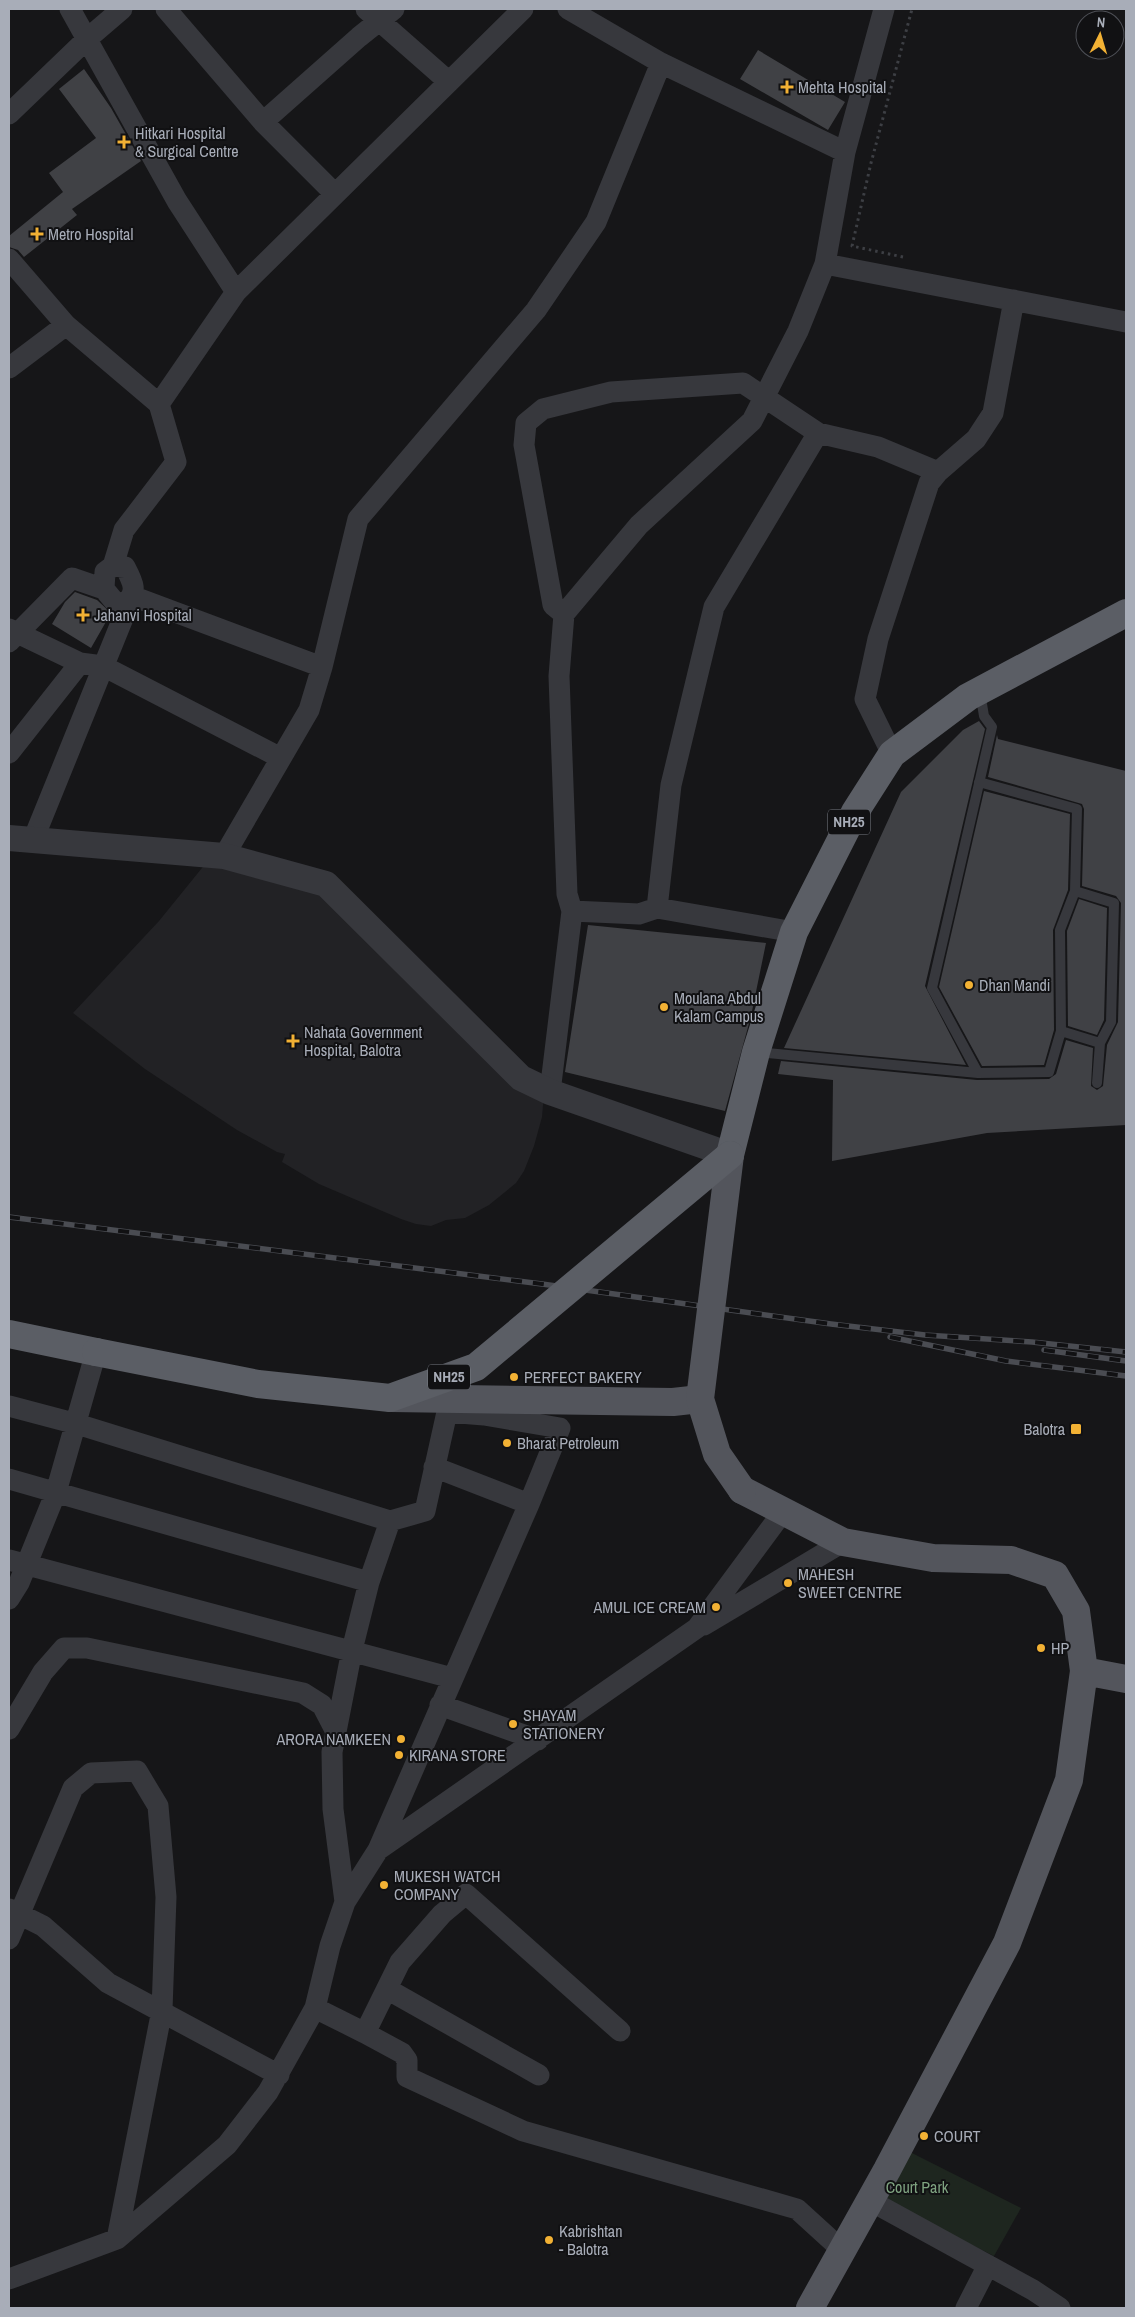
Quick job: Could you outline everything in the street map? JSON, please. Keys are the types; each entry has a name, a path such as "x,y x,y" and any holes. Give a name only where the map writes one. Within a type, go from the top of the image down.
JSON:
{"highway":[{"name":"NH25","path":"9,1334 258,1384 390,1398 476,1368 730,1155 756,1052 794,932 854,812 892,754 980,691 1126,613"}],"main road":[{"path":"730,1155 700,1399 717,1454 742,1490 843,1542 934,1558 1011,1560 1055,1575 1076,1611 1084,1671 1069,1780 1007,1943 887,2170 810,2308"},
{"path":"390,1398 673,1402 700,1399"},
{"path":"1084,1671 1126,1679"}],"street":[{"path":"70,9 177,201 236,292"},
{"path":"9,114 87,39 122,9"},
{"path":"166,9 263,122 335,194"},
{"path":"159,404 236,292 523,9"},
{"path":"568,9 661,62 846,152"},
{"path":"550,1092 572,911 567,894 559,676 564,614 639,525 752,421 798,331 825,264 846,152 884,9"},
{"path":"263,122 380,13 449,82"},
{"path":"224,856 309,710 322,667 358,519 536,310 596,222 661,62"},
{"path":"9,259 66,324 159,404 176,462 124,530 113,566 105,572 104,589"},
{"path":"825,264 1126,322"},
{"path":"892,754 865,699 878,639 929,483 938,472 976,439 993,413 1014,300"},
{"path":"9,368 66,324"},
{"path":"564,614 553,605 524,445 526,423 543,409 611,392 743,382 763,398 818,433 878,447 938,472"},
{"path":"658,908 671,785 714,607 818,433"},
{"path":"113,566 125,567 134,585 132,596 103,666 21,839 224,856 326,884 521,1078 550,1092 730,1155"},
{"path":"132,596 126,603 120,604 111,598 104,589 72,578 11,635 80,663 103,666 281,758"},
{"path":"132,596 322,667"},
{"path":"9,753 80,663"},
{"path":"572,911 638,914 658,908 794,932"},
{"path":"9,1599 19,1583 18,1562 56,1492 77,1424 96,1352"},
{"path":"9,1406 77,1424 390,1521 425,1511 447,1412 484,1415 560,1428 529,1504 378,1850 345,1902 330,1946 315,2008 279,2075 227,2145 117,2239 9,2279"},
{"path":"434,1467 529,1504"},
{"path":"9,1479 369,1582"},
{"path":"697,1628 782,1512"},
{"path":"345,1902 333,1809 332,1752 352,1650 369,1582 390,1521"},
{"path":"378,1850 697,1628 843,1542"},
{"path":"18,1562 452,1678"},
{"path":"9,1729 43,1672 64,1648 87,1648 303,1693 322,1704 336,1732"},
{"path":"440,1705 538,1740"},
{"path":"9,1939 14,1912 73,1788 91,1772 137,1771 158,1806 166,1897 162,2010 117,2239"},
{"path":"365,2032 400,1962 442,1914 466,1894 620,2031"},
{"path":"14,1912 43,1926 108,1983 162,2010 279,2075"},
{"path":"387,1989 539,2075"},
{"path":"315,2008 365,2032 402,2053 407,2060 407,2077 523,2131 797,2209 842,2250"},
{"path":"869,2200 1033,2290 1060,2308"},
{"path":"966,2308 988,2265"}],"lane":[{"path":"978,1073 932,988 992,727 984,716 980,691"},
{"path":"756,1052 978,1073 1049,1072 1061,1031 1060,930 1075,891 1077,809 979,782"},
{"path":"1075,891 1114,903 1111,1022 1100,1043 1096,1084"},
{"path":"1061,1031 1100,1043"}],"path":[{"path":"910,258 852,246 871,163 912,9"}],"shaded area":[{"name":"Nahata Government Hospital, Balotra","path":"206,863 325,888 544,1093 542,1117 534,1146 524,1171 516,1183 489,1205 465,1218 446,1220 431,1226 401,1219 319,1184 282,1162 285,1154 277,1152 237,1130 145,1069 73,1013 159,921"}],"green space":[{"name":"Court Park","path":"906,2150 1021,2208 994,2256 877,2198"}],"building":[{"path":"758,50 845,102 828,130 740,79"},
{"path":"84,69 111,108 141,161 72,209 77,215 24,257 18,250 9,247 9,236 63,192 49,173 96,138 59,89"},
{"path":"75,592 97,600 111,613 91,648 52,624 65,602"},
{"path":"979,721 985,729 925,986 966,1065 784,1048 901,792 963,730"},
{"path":"997,735 998,739 1126,771 1126,1125 987,1133 832,1161 833,1080 778,1074 781,1061 977,1080 1049,1079 1056,1074 1066,1040 1093,1048 1091,1086 1097,1090 1103,1086 1107,1045 1118,1022 1121,903 1116,896 1082,886 1084,809 1082,804 988,777"},
{"path":"984,791 1070,814 1068,890 1053,930 1054,1030 1044,1065 982,1066 939,987"},
{"path":"1079,899 1107,908 1104,1020 1097,1035 1068,1026 1067,931"},
{"name":"Moulana Abdul Kalam Campus","path":"588,925 766,943 751,1016 725,1111 565,1072"}],"railway":[{"path":"9,1217 542,1284 831,1324 925,1335 1032,1342 1126,1352"},
{"path":"890,1337 1006,1361 1126,1376"},
{"path":"1044,1350 1126,1361"}],"place":[{"name":"Mehta Hospital","path":"787,87"},
{"name":"Hitkari Hospital & Surgical Centre","path":"124,142"},
{"name":"Metro Hospital","path":"37,234"},
{"name":"Jahanvi Hospital","path":"83,615"},
{"name":"Dhan Mandi","path":"969,985"},
{"name":"Moulana Abdul Kalam Campus","path":"664,1007"},
{"name":"Nahata Government Hospital, Balotra","path":"293,1041"},
{"name":"PERFECT BAKERY","path":"514,1377"},
{"name":"Balotra","path":"1076,1429"},
{"name":"Bharat Petroleum","path":"507,1443"},
{"name":"MAHESH SWEET CENTRE","path":"788,1583"},
{"name":"AMUL ICE CREAM","path":"716,1607"},
{"name":"HP","path":"1041,1648"},
{"name":"SHAYAM STATIONERY","path":"513,1724"},
{"name":"ARORA NAMKEEN","path":"401,1739"},
{"name":"KIRANA STORE","path":"399,1755"},
{"name":"MUKESH WATCH COMPANY","path":"384,1885"},
{"name":"COURT","path":"924,2136"},
{"name":"Kabrishtan - Balotra","path":"549,2240"}]}
